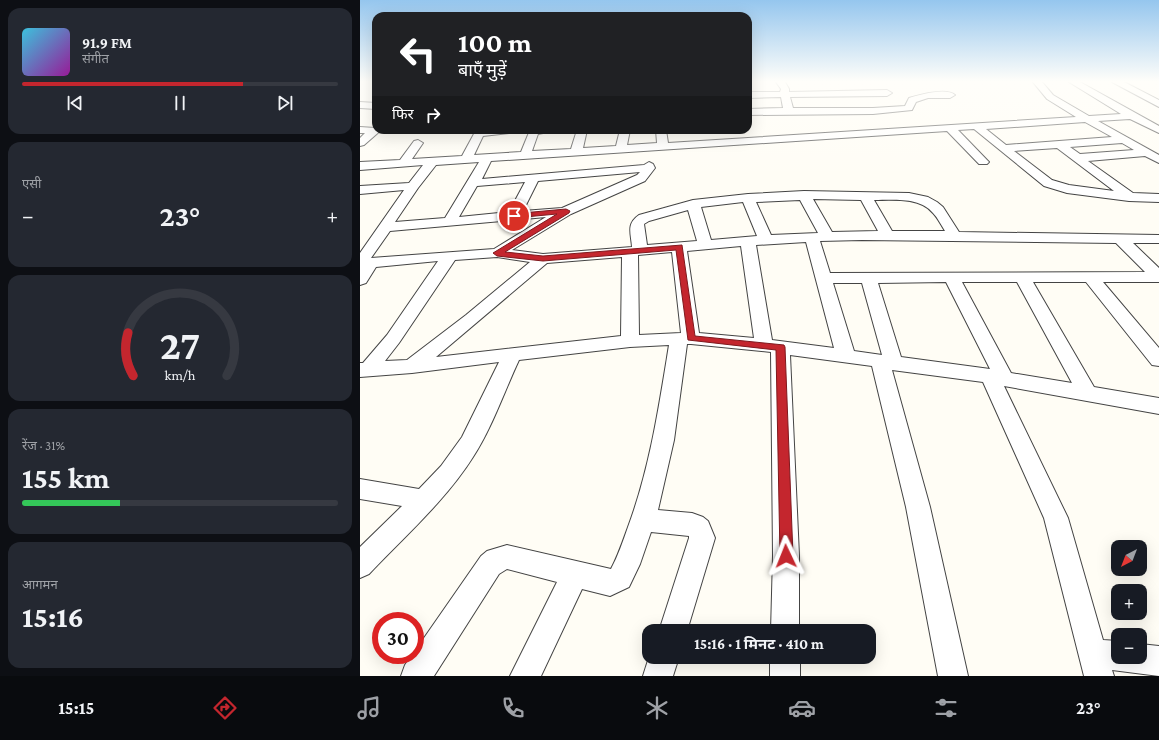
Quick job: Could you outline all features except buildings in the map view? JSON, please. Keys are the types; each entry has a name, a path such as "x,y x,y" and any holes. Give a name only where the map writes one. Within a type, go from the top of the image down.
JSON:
{"street":[{"path":"1078,114 1159,160"},
{"path":"1128,114 1159,130"},
{"path":"360,166 734,143 739,136 951,129 1152,114"},
{"path":"977,127 1048,183 1067,189 1159,198"},
{"path":"951,129 983,162"},
{"path":"360,130 372,131"},
{"path":"360,143 372,133"},
{"path":"466,159 479,134"},
{"path":"525,156 533,134"},
{"path":"576,152 581,134"},
{"path":"621,149 624,134"},
{"path":"659,147 661,134"},
{"path":"700,134 701,144"},
{"path":"1004,148 1123,140"},
{"path":"403,164 418,143"},
{"path":"1060,145 1128,196"},
{"path":"497,253 566,211 641,178 649,168 650,152 659,147"},
{"path":"587,201 590,172 599,151"},
{"path":"1077,158 1146,153"},
{"path":"450,221 487,158"},
{"path":"360,280 364,264 386,227 413,186 432,162"},
{"path":"473,183 649,168"},
{"path":"514,216 533,178"},
{"path":"360,190 413,186"},
{"path":"804,195 828,237"},
{"path":"630,341 637,226 640,220 693,204 748,198 804,195 909,197 928,202 938,210 955,236"},
{"path":"865,195 888,236"},
{"path":"748,198 766,240"},
{"path":"693,204 705,245"},
{"path":"386,227 566,211"},
{"path":"364,264 497,253 543,259 748,241 812,237 955,236 1159,240"},
{"path":"812,237 846,357"},
{"path":"1120,240 1159,277"},
{"path":"748,241 772,346 786,556 786,624"},
{"path":"416,676 490,565 496,560 507,557 610,584 620,578 643,520 659,465 685,338 679,247"},
{"path":"365,369 388,346 449,257"},
{"path":"412,366 472,319 543,259"},
{"path":"824,278 1159,277"},
{"path":"869,278 953,676"},
{"path":"952,278 998,377 1056,518 1103,662"},
{"path":"1023,278 1087,392"},
{"path":"1091,278 1159,360"},
{"path":"365,369 412,366 630,341 685,338 772,346 887,363 998,377 1159,406"},
{"path":"360,565 451,472 464,455 512,354"},
{"path":"360,489 424,500"},
{"path":"643,520 692,524 700,531 702,538 675,624"},
{"path":"525,676 575,575"},
{"path":"1147,660 1159,661"},
{"path":"658,676 662,664"},
{"path":"785,664 785,676"}],"route":[{"path":"514,216 566,211 497,253 543,259 679,247 691,338 780,347 786,556"}]}
